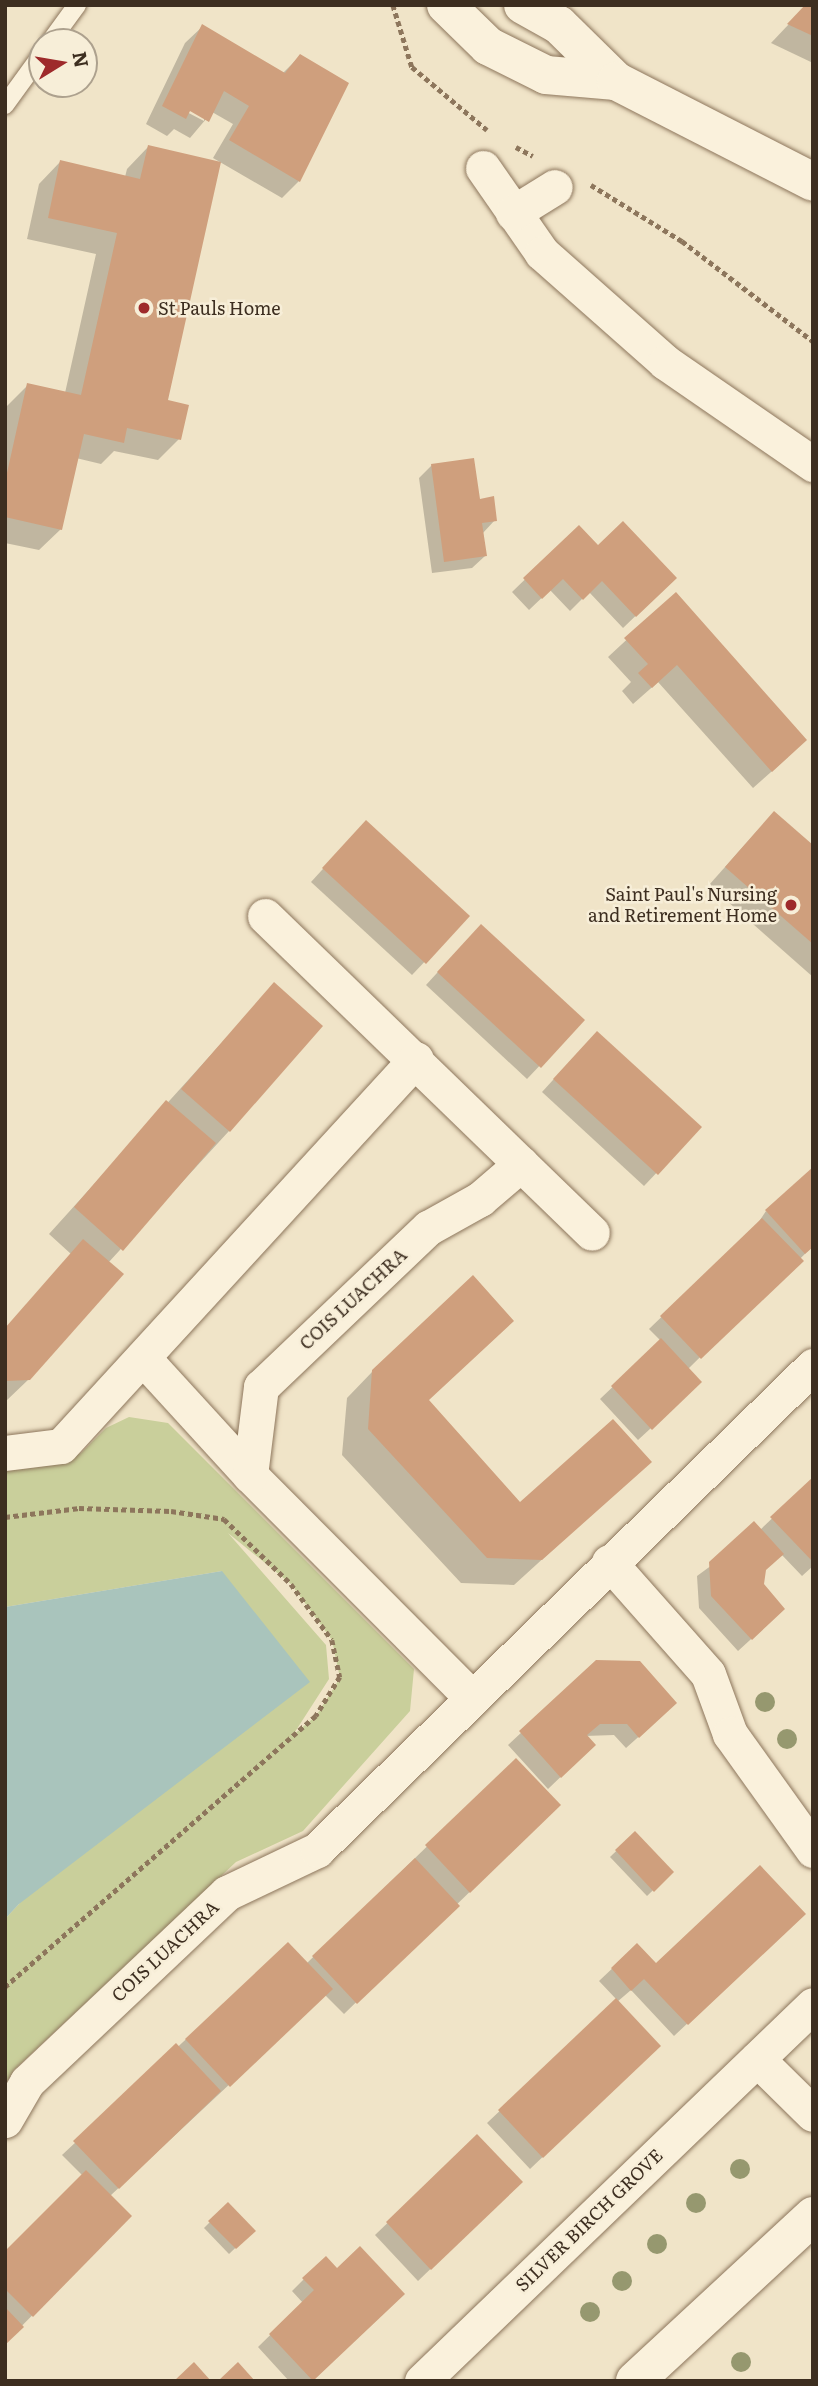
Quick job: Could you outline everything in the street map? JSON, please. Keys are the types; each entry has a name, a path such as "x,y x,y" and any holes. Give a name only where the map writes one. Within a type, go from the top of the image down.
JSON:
{"main road":[{"path":"446,5 488,46 547,75 616,81"},
{"path":"523,5 559,25 616,81 813,182"},
{"path":"635,2381 813,2216"}],"street":[{"path":"483,169 542,253 665,362 813,464"},
{"path":"513,213 555,187"},
{"path":"265,916 416,1059 592,1233"},
{"path":"5,1453 61,1447 416,1059"},
{"name":"COIS LUACHRA","path":"250,1475 261,1387 428,1228 480,1199 521,1164"},
{"path":"144,1359 250,1475 472,1698"},
{"name":"COIS LUACHRA","path":"5,2120 27,2082 227,1893 317,1850 609,1562 813,1366"},
{"path":"609,1562 708,1674 730,1734 813,1850"},
{"name":"SILVER BIRCH GROVE","path":"422,2381 813,2005"},
{"path":"757,2059 813,2114"}],"lane":[{"path":"60,28 77,5"},
{"path":"5,105 28,73"}],"path":[{"path":"5,1517 79,1508 171,1511 224,1519 290,1584 332,1640 340,1677 316,1716 5,1987"}],"green space":[{"path":"129,1417 168,1423 414,1669 410,1711 303,1831 236,1862 14,2070 5,2085 5,1919 19,1904 222,1571 5,1607 5,1471 53,1465 81,1453 106,1428","holes":["228,1533 291,1584 332,1640 340,1678 316,1716 293,1735 329,1679 326,1645"]}],"water":[{"path":"222,1571 310,1682 19,1904 5,1919 5,1607"}],"building":[{"path":"805,5 813,5 813,36 787,24"},
{"path":"202,24 285,73 300,54 349,83 300,182 229,140 249,106 224,91 209,122 190,111 186,119 162,106"},
{"name":"St Pauls Home","path":"148,145 221,162 168,400 189,405 181,440 127,428 124,443 84,434 62,530 5,517 5,482 27,383 81,395 117,233 48,218 60,160 140,179"},
{"path":"474,458 480,499 494,496 497,521 482,523 487,556 444,562 431,464"},
{"path":"623,521 677,578 636,617 602,581 583,600 563,579 542,599 523,578 579,525 598,545"},
{"path":"676,592 807,740 772,772 677,665 652,688 638,673 648,664 624,638"},
{"name":"Saint Paul's Nursing and Retirement Home","path":"774,811 813,845 813,944 725,867"},
{"path":"366,820 470,916 426,964 322,868"},
{"path":"481,924 585,1020 541,1068 437,972"},
{"path":"274,982 323,1026 230,1132 181,1089"},
{"path":"597,1031 702,1127 658,1175 553,1079"},
{"path":"166,1100 216,1143 123,1251 74,1207"},
{"path":"813,1167 813,1247 805,1254 765,1210"},
{"path":"762,1218 804,1261 701,1359 660,1316"},
{"path":"83,1239 124,1274 30,1380 5,1381 5,1328"},
{"path":"473,1275 514,1321 429,1400 520,1502 613,1419 652,1462 542,1560 487,1558 368,1429 372,1370"},
{"path":"661,1338 702,1382 652,1430 611,1386"},
{"path":"813,1477 813,1562 770,1517"},
{"path":"754,1521 784,1554 766,1570 764,1584 785,1609 752,1640 711,1596 709,1562"},
{"path":"596,1660 640,1661 677,1703 639,1738 627,1724 600,1724 587,1735 596,1745 561,1778 519,1731"},
{"path":"516,1758 561,1805 470,1893 425,1845"},
{"path":"635,1831 674,1872 654,1892 615,1850"},
{"path":"415,1858 460,1906 357,2004 312,1956"},
{"path":"760,1865 806,1914 688,2025 644,1979 631,1991 611,1968 637,1943 656,1963"},
{"path":"288,1942 333,1989 230,2087 185,2039"},
{"path":"616,1998 661,2046 543,2158 498,2110"},
{"path":"176,2043 221,2091 119,2189 73,2141"},
{"path":"477,2134 523,2182 431,2270 386,2222"},
{"path":"86,2170 132,2216 33,2317 5,2289 5,2251"},
{"path":"228,2202 256,2231 236,2249 208,2221"},
{"path":"360,2246 405,2294 313,2381 269,2334 314,2290 302,2278 326,2256 337,2268"},
{"path":"5,2307 24,2327 5,2345"},
{"path":"194,2362 211,2381 174,2381"},
{"path":"238,2362 255,2381 218,2381"}],"place":[{"name":"St Pauls Home","path":"144,308"},
{"name":"Saint Paul's Nursing and Retirement Home","path":"791,905"}]}
